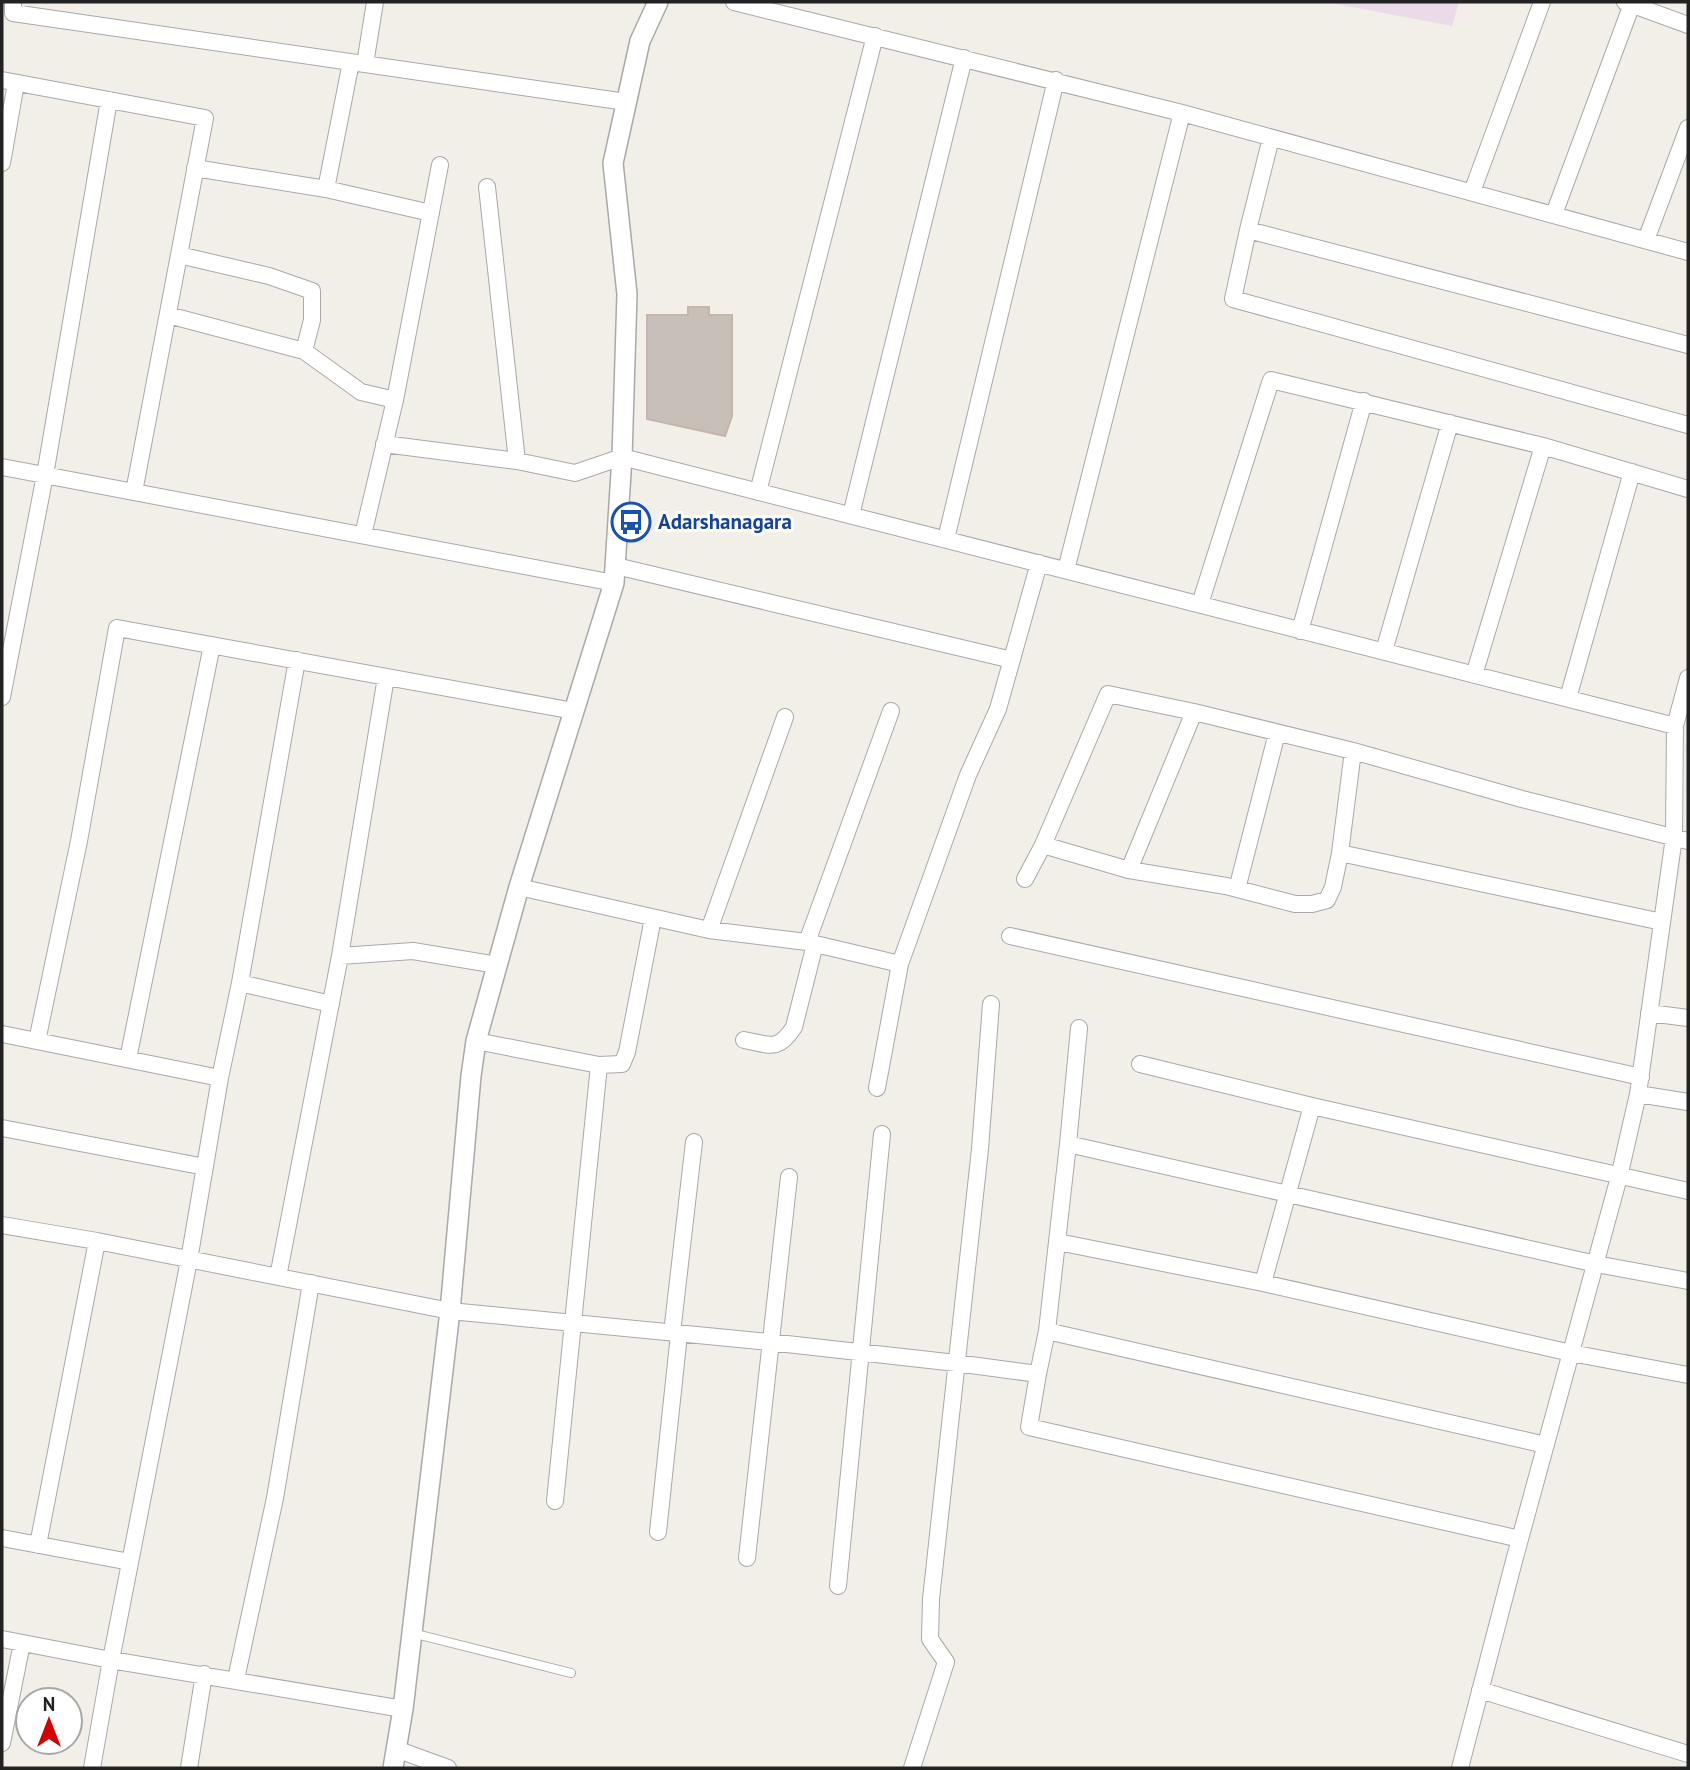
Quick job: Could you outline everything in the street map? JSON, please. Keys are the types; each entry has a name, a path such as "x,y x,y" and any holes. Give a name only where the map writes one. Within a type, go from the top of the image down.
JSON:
{"street":[{"path":"13,2 13,13 626,102"},
{"path":"326,189 375,2"},
{"path":"448,1768 395,1759 450,1311 471,1076 476,1041 519,887 615,574 627,294 613,163 640,41 658,2"},
{"path":"734,2 1182,113 1688,252"},
{"path":"1472,192 1542,2"},
{"path":"1554,214 1629,3 1688,25"},
{"path":"758,492 874,36"},
{"path":"851,515 964,58"},
{"path":"946,539 1056,80"},
{"path":"2,163 9,81 205,118 134,492"},
{"path":"2,697 6,654 45,475 109,100"},
{"path":"1066,570 1182,113"},
{"path":"1646,240 1688,128"},
{"path":"1271,138 1233,299 1688,425"},
{"path":"363,535 395,400 440,165"},
{"path":"195,168 326,189 431,212"},
{"path":"487,187 517,461"},
{"path":"1248,230 1688,345"},
{"path":"179,255 269,276 312,290 312,320 304,351"},
{"path":"168,315 304,351 361,392 395,400"},
{"path":"1200,604 1270,380 1544,446 1688,489"},
{"path":"1300,631 1364,401"},
{"path":"1384,652 1450,423"},
{"path":"384,444 517,461 575,473 622,457 1675,726"},
{"path":"1474,675 1544,446"},
{"path":"2,467 363,535 615,574 1012,660"},
{"path":"1568,698 1632,472"},
{"path":"877,1088 900,964 968,775 998,709 1039,563"},
{"path":"37,1041 79,841 117,628 574,711"},
{"path":"128,1059 212,645"},
{"path":"92,1768 189,1261 297,660"},
{"path":"278,1277 341,956 386,677"},
{"path":"1460,1768 1619,1177 1640,1086 1662,922 1681,839 1681,747 1675,726 1688,678"},
{"path":"1025,879 1108,694 1353,751 1522,799 1681,839"},
{"path":"744,1040 775,1046 782,1044 794,1027 811,943 891,711"},
{"path":"1129,870 1194,712"},
{"path":"709,930 785,717"},
{"path":"1237,889 1277,733"},
{"path":"1042,845 1129,870 1237,889 1295,904 1326,900 1333,887 1340,853 1353,751"},
{"path":"1340,853 1662,922"},
{"path":"519,887 709,930 811,943 900,964"},
{"path":"476,1041 599,1065 622,1064 627,1052 653,918"},
{"path":"1010,936 1640,1086 1688,1102"},
{"path":"341,956 413,950 497,965"},
{"path":"240,983 331,1004"},
{"path":"912,1768 946,1667 946,1662 930,1639 930,1626 980,1149 991,1004"},
{"path":"1649,1013 1688,1018"},
{"path":"1079,1028 1047,1331 1029,1427 1520,1539"},
{"path":"2,1034 220,1078"},
{"path":"555,1501 599,1065"},
{"path":"1140,1065 1688,1191"},
{"path":"1264,1283 1311,1106"},
{"path":"2,1128 205,1167"},
{"path":"838,1586 881,1134"},
{"path":"658,1532 694,1143"},
{"path":"1068,1144 1595,1264 1688,1281"},
{"path":"747,1558 789,1177"},
{"path":"3,1230 97,1241 450,1311 769,1342 1038,1374"},
{"path":"38,1545 97,1241"},
{"path":"1058,1242 1264,1283 1571,1353 1688,1375"},
{"path":"236,1679 275,1498 310,1283"},
{"path":"1047,1331 1546,1445"},
{"path":"2,1538 130,1562"},
{"path":"2,1639 403,1709"},
{"path":"2,1740 22,1643"},
{"path":"189,1768 204,1674"},
{"path":"1480,1690 1688,1754"}],"lane":[{"path":"412,1633 571,1673"}],"shaded area":[{"path":"1325,2 1459,2 1452,26"}],"building":[{"path":"688,307 709,307 709,315 732,315 732,416 725,436 647,419 647,315 688,315"}],"place":[{"name":"Adarshanagara","path":"631,522"}]}
